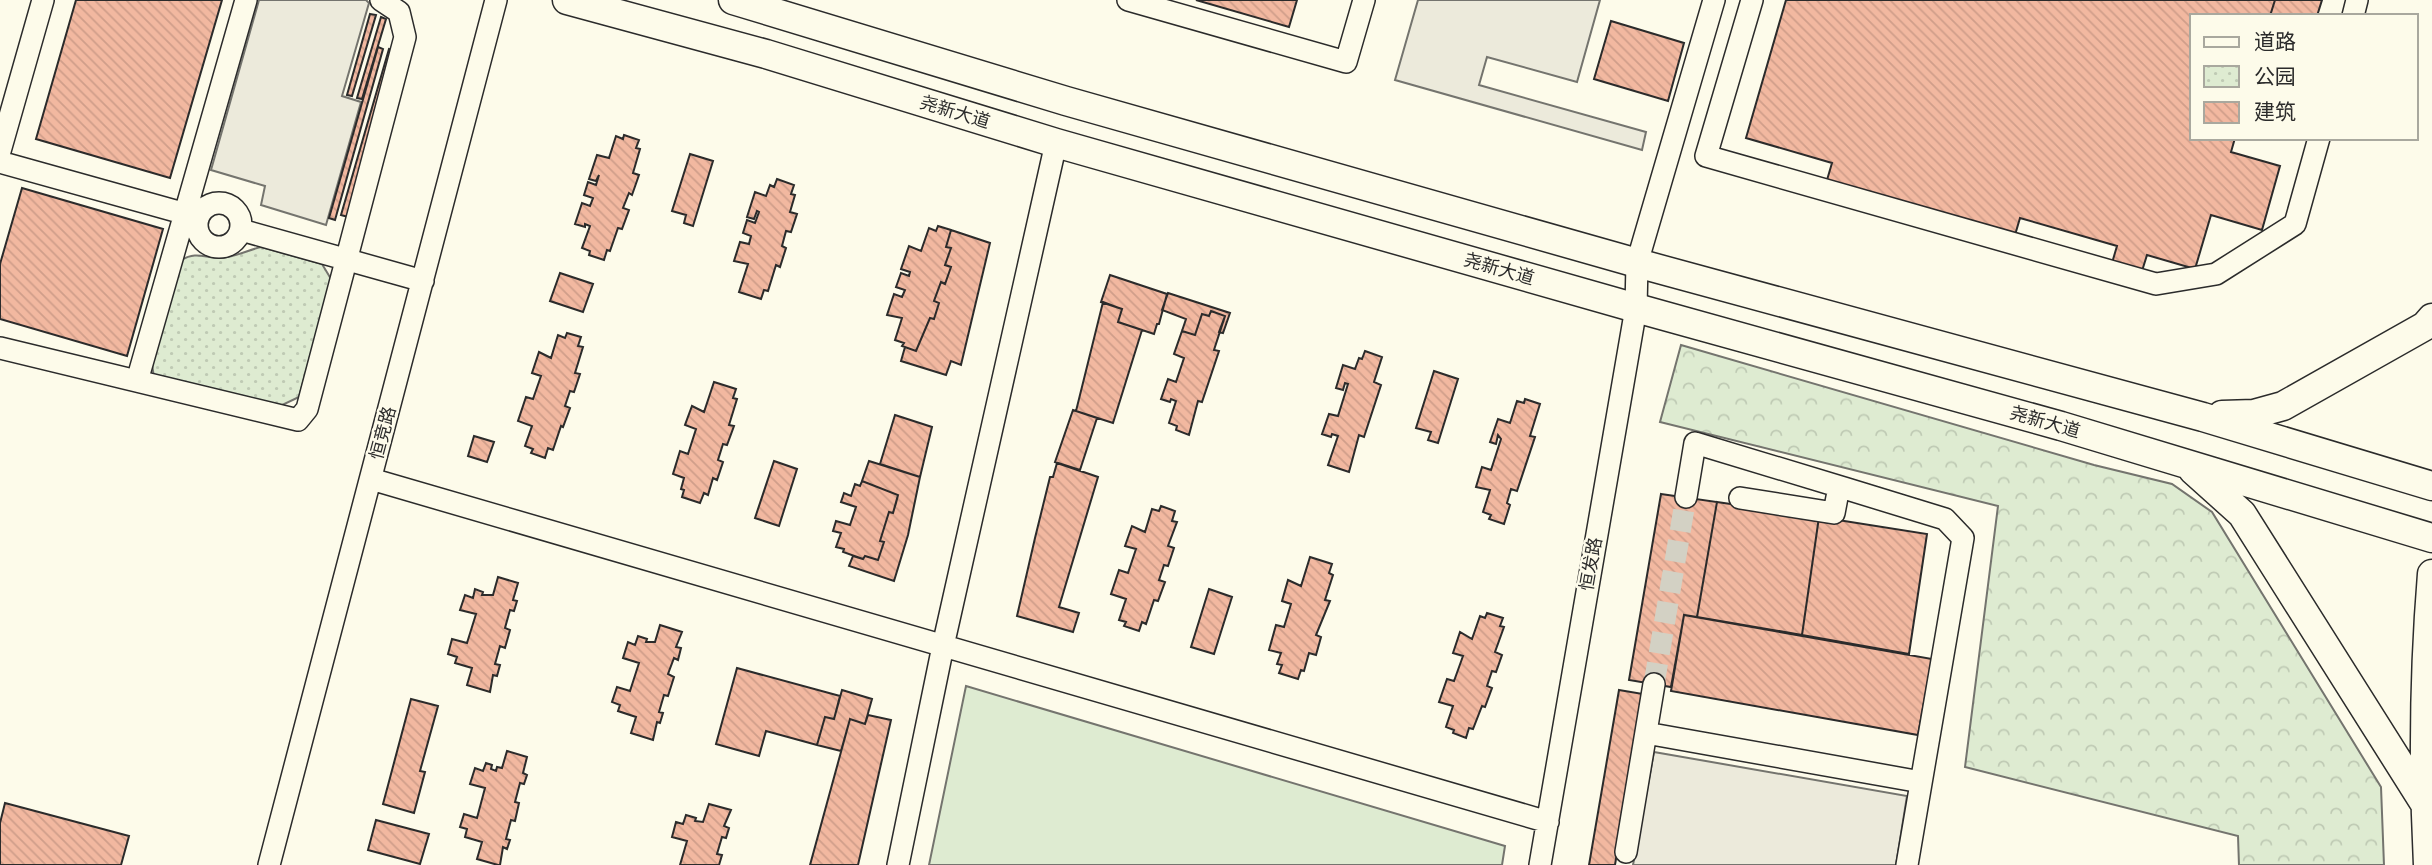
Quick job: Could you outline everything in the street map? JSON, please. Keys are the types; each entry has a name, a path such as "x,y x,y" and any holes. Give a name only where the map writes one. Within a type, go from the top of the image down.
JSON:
{"main road":[{"name":"尧新大道","path":"567,0 766,54 1056,143 2048,422 2432,538"},
{"path":"733,0 1066,101 1637,263 2203,416 2432,486"},
{"path":"2203,416 2254,414 2283,406 2425,326 2432,318"},
{"path":"2189,466 2242,514 2425,804"},
{"path":"2427,865 2427,641 2432,574"}],"street":[{"path":"0,151 43,0"},
{"path":"137,381 191,216 246,0"},
{"path":"0,348 298,420 307,409 405,37 399,12 381,0"},
{"name":"恒竞路","path":"269,865 496,0"},
{"path":"1128,0 1346,62 1364,0"},
{"name":"恒发路","path":"1540,865 1636,308 1637,263 1714,0"},
{"path":"1752,0 1706,156 2156,284 2216,274 2295,224 2318,140"},
{"path":"898,865 943,646 1056,143"},
{"path":"0,162 191,216 211,204 226,203 239,213 242,220 241,230 233,243 211,246 200,236 191,216"},
{"path":"241,230 423,281"},
{"path":"1686,497 1695,443 1945,519 1963,538 1907,865"},
{"path":"371,479 1548,821"},
{"path":"1740,498 1834,513 1838,492 1844,488"},
{"path":"1626,852 1654,684"},
{"path":"1646,733 1921,782"}],"green space":[{"path":"261,247 322,264 331,279 299,397 276,408 154,378 150,350 181,260 196,255 226,257"},
{"path":"1681,345 2094,465 2172,484 2212,512 2381,787 2384,865 2239,865 2238,836 1965,767 1998,506 1660,422"},
{"path":"966,686 1505,846 1502,865 929,865"}],"shaded area":[{"path":"259,0 366,0 369,3 342,96 361,102 326,225 261,205 265,186 211,170"},
{"path":"1418,0 1600,0 1577,82 1487,57 1479,85 1646,132 1642,150 1395,80"},
{"path":"1654,752 1907,796 1896,865 1633,865"}],"building":[{"path":"76,0 222,0 170,178 36,139"},
{"path":"1196,0 1297,0 1289,27"},
{"path":"1786,0 2275,0 2271,14 2190,14 2190,140 2234,140 2231,152 2280,166 2262,230 2211,215 2195,269 2147,255 2142,271 2112,263 2117,246 2020,218 2015,235 1827,180 1832,163 1746,138"},
{"path":"2275,0 2322,0 2318,14 2271,14"},
{"path":"370,14 376,15 352,96 347,95"},
{"path":"381,17 386,19 362,99 357,98"},
{"path":"1611,21 1684,43 1668,101 1594,79"},
{"path":"378,47 383,49 335,220 329,218"},
{"path":"389,49 396,51 348,217 341,215"},
{"path":"624,135 639,140 636,148 640,149 633,173 639,175 632,195 629,193 623,208 629,210 622,229 618,228 604,260 589,255 590,251 582,248 590,226 575,224 582,203 590,206 593,198 584,195 588,182 596,185 599,175 596,181 589,179 597,155 609,158 616,136 623,139"},
{"path":"690,154 713,161 693,226 684,223 686,215 672,211"},
{"path":"777,179 794,185 791,194 795,195 790,212 797,214 791,232 786,231 782,246 786,248 780,267 776,265 768,291 764,290 761,299 739,292 748,264 734,261 740,242 749,244 751,236 743,233 747,220 755,223 759,212 757,211 754,219 747,217 755,192 766,196 770,185 774,187"},
{"path":"22,188 163,229 127,356 0,319 0,264"},
{"path":"938,226 951,230 946,247 951,248 945,265 951,267 945,284 941,282 934,301 939,303 934,319 930,318 916,351 895,340 902,318 887,315 894,294 902,297 905,290 896,287 901,273 909,276 910,272 901,269 909,246 921,251 929,228 936,231"},
{"path":"951,230 990,243 961,365 951,361 946,375 901,361 905,347 916,351 930,318 934,319 939,303 934,301 941,282 945,284 951,267 945,265 951,248 946,247"},
{"path":"560,273 593,284 583,312 550,301"},
{"path":"1110,275 1167,294 1154,334 1118,322 1122,309 1101,302"},
{"path":"1168,293 1230,313 1223,333 1219,332 1225,316 1211,311 1209,316 1202,314 1195,335 1182,331 1186,319 1162,310"},
{"path":"1103,302 1122,309 1118,322 1142,330 1113,423 1076,411"},
{"path":"1211,311 1225,316 1214,350 1219,351 1202,402 1198,401 1189,435 1176,430 1177,426 1169,423 1176,401 1161,399 1168,379 1176,382 1184,358 1174,354 1182,331 1195,335 1202,314 1209,316"},
{"path":"567,333 581,337 578,346 583,347 575,373 580,374 574,392 570,391 565,406 570,408 563,427 561,426 553,450 548,448 545,458 531,453 533,449 525,446 532,426 518,421 526,397 533,399 541,376 532,373 539,352 551,358 558,335 565,338"},
{"path":"1365,351 1382,357 1374,382 1381,385 1364,437 1359,435 1349,472 1328,465 1338,436 1322,434 1329,414 1338,416 1348,384 1345,383 1343,390 1336,388 1343,365 1355,369"},
{"path":"1434,371 1458,379 1438,443 1428,440 1431,432 1416,428"},
{"path":"714,382 736,389 733,398 737,399 729,425 734,426 727,445 723,444 718,460 723,462 717,480 713,478 708,495 704,493 700,503 682,497 684,478 673,474 680,451 688,454 696,429 685,425 692,406 704,412"},
{"path":"1525,399 1540,404 1530,436 1535,437 1517,491 1511,489 1507,503 1510,505 1504,524 1489,519 1491,515 1483,512 1490,490 1476,487 1482,467 1491,470 1501,439 1498,435 1496,444 1490,442 1498,419 1510,423 1517,401 1524,403"},
{"path":"1073,410 1097,418 1080,470 1055,462"},
{"path":"895,415 932,427 920,477 880,464"},
{"path":"474,436 494,442 487,462 468,456"},
{"path":"774,461 797,469 779,526 755,518"},
{"path":"869,461 920,477 908,535 894,581 849,566 853,556 878,560 884,542 880,541 889,512 893,513 898,495 862,481"},
{"path":"1057,463 1098,477 1059,607 1079,613 1073,632 1017,616 1050,477 1053,477"},
{"path":"862,481 898,495 893,513 889,512 880,541 884,542 878,560 865,556 863,559 836,547 841,533 833,531 836,521 850,525 856,507 841,502 844,493 851,496 855,484 860,486"},
{"path":"1661,494 1717,502 1697,617 1684,615 1671,687 1629,680"},
{"path":"1717,502 1819,517 1802,635 1697,617"},
{"path":"1161,506 1175,511 1172,521 1177,522 1168,546 1174,548 1168,566 1164,565 1159,580 1165,582 1158,601 1154,600 1146,624 1142,622 1139,631 1124,626 1126,622 1119,620 1126,599 1111,594 1119,570 1128,573 1136,549 1125,546 1132,526 1145,532 1152,509 1159,511"},
{"path":"1819,517 1927,534 1909,654 1802,635"},
{"path":"1310,557 1332,564 1329,573 1333,575 1325,600 1330,601 1316,635 1321,637 1316,655 1309,653 1304,671 1301,670 1298,679 1279,673 1282,665 1277,664 1281,653 1269,650 1276,625 1284,627 1291,604 1282,601 1288,580 1301,586"},
{"path":"498,577 518,583 513,600 517,601 514,611 510,610 505,628 510,630 505,648 500,646 495,664 500,665 497,676 493,675 490,692 467,685 472,668 455,663 457,657 448,654 452,639 467,643 476,614 460,610 465,595 473,598 475,589 483,592 482,595 493,595"},
{"path":"1209,589 1232,597 1214,654 1191,647"},
{"path":"1487,613 1503,618 1500,626 1504,627 1495,652 1502,655 1487,686 1492,688 1485,707 1482,706 1473,729 1469,728 1466,738 1446,727 1453,706 1439,702 1447,679 1454,681 1463,656 1453,653 1460,632 1472,639 1480,616 1485,618"},
{"path":"1684,615 1932,659 1918,735 1671,691"},
{"path":"660,625 682,632 676,647 681,648 678,660 674,658 668,674 674,677 668,696 664,695 659,712 663,713 660,723 657,722 653,740 631,733 636,717 618,711 620,705 612,702 617,687 630,691 639,663 623,658 628,642 635,645 638,636 647,639 646,642 655,642"},
{"path":"737,668 840,696 834,719 825,717 817,745 766,731 759,756 716,744"},
{"path":"842,690 872,699 865,724 850,719 841,751 817,745 825,717 834,719"},
{"path":"1619,690 1643,694 1615,865 1589,865"},
{"path":"411,699 438,706 420,771 425,772 414,813 383,804"},
{"path":"868,715 891,720 858,865 810,865 850,719 865,724"},
{"path":"507,751 527,757 523,773 527,775 524,784 520,783 515,802 519,803 515,821 511,820 506,839 510,840 507,849 503,847 498,865 477,859 482,842 465,837 467,829 460,827 464,814 477,818 485,788 470,784 475,768 483,771 486,763 492,765 491,769 496,771 497,767 502,768"},
{"path":"5,803 129,836 121,865 0,865 0,823"},
{"path":"709,804 731,810 724,826 729,828 726,838 722,837 717,854 722,855 719,865 680,865 687,841 672,837 676,822 683,824 686,815 696,818 695,821 703,822"},
{"path":"376,820 429,834 420,864 368,850"}],"tunnel":[{"path":"1654,684 1686,497"}]}
